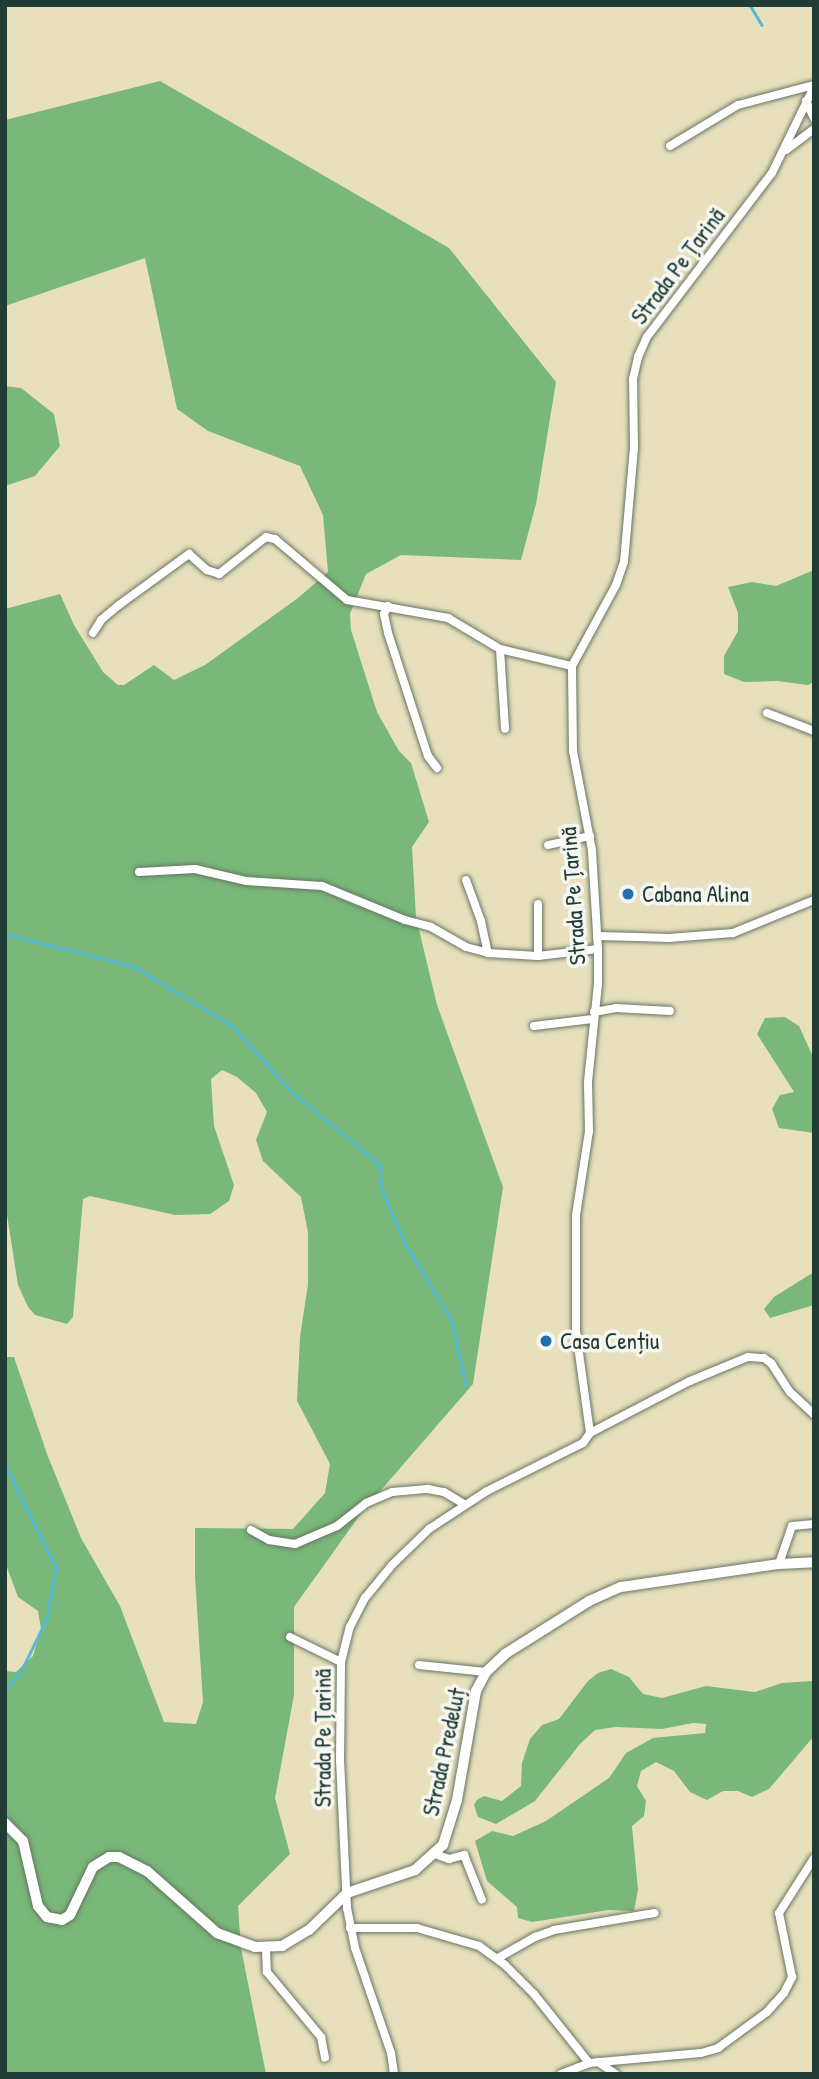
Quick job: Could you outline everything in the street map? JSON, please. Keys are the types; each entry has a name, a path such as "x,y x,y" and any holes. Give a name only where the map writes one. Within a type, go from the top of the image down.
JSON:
{"main road":[{"name":"Strada Predeluț","path":"265,1948 299,1938 347,1893 406,1875 435,1854 452,1823 474,1702 486,1672 505,1654 589,1601 612,1590 779,1564 814,1562"},
{"path":"5,1823 23,1841 38,1906 47,1917 62,1920 69,1915 93,1867 109,1857 119,1857 147,1871 217,1933 242,1944 265,1948"}],"street":[{"name":"Strada Pe Țarină","path":"590,1433 576,1331 576,1215 589,1131 588,1082 598,984 598,949 590,836 573,751 572,666 616,585 624,562 634,447 633,379 638,357 647,338 772,173 814,86"},
{"path":"670,145 738,105 814,86"},
{"path":"806,101 814,118"},
{"path":"783,153 814,129"},
{"path":"93,633 101,620 119,605 189,554 207,570 219,574 267,537 275,539 347,600 448,618 500,649 572,666"},
{"path":"387,606 384,620 428,756 437,768"},
{"path":"500,649 505,729"},
{"path":"767,713 814,732"},
{"path":"548,845 590,836"},
{"path":"139,873 195,869 246,881 323,886 405,920 431,927 466,947 488,953 538,956 598,949"},
{"path":"467,880 481,921 488,953"},
{"path":"597,936 669,938 733,933 814,900"},
{"path":"538,904 538,956"},
{"path":"534,1026 593,1016 616,1008 670,1011"},
{"name":"Strada Pe Țarină","path":"394,2074 391,2053 350,1928 340,1761 341,1662 354,1617 377,1582 429,1529 464,1504 577,1447 590,1433 690,1381 748,1357 757,1356 771,1363 790,1392 814,1415"},
{"path":"251,1530 269,1540 295,1545 337,1526 366,1503 393,1492 428,1489 454,1496 464,1504"},
{"path":"779,1564 792,1526 814,1524"},
{"path":"290,1637 341,1662"},
{"path":"419,1665 486,1672"},
{"path":"435,1854 449,1859 464,1855 482,1900"},
{"path":"561,2074 594,2063 701,2053 718,2048 766,2012 784,1993 792,1977 779,1913 814,1858"},
{"path":"498,1958 535,1937 554,1930 655,1913"},
{"path":"350,1928 417,1928 461,1939 498,1958 534,1994 594,2063 616,2074"},
{"path":"265,1948 267,1972 321,2037 325,2058"}],"green space":[{"path":"160,81 449,248 556,382 536,504 521,560 401,555 366,574 350,614 351,630 377,712 399,751 411,763 429,822 412,847 416,917 437,1005 503,1187 473,1384 362,1512 294,1607 294,1695 275,1798 290,1854 238,1906 241,1948 266,2074 5,2074 5,1671 16,1672 33,1656 41,1629 38,1611 18,1597 5,1562 5,1357 14,1357 47,1454 81,1538 120,1606 164,1722 196,1724 203,1702 195,1577 195,1528 293,1529 325,1493 330,1464 297,1401 300,1337 308,1284 308,1232 301,1197 263,1161 256,1140 267,1112 256,1093 237,1077 222,1070 211,1079 214,1126 234,1185 229,1201 210,1214 175,1215 90,1196 83,1199 73,1317 67,1324 35,1315 28,1307 18,1285 5,1202 5,609 60,594 74,625 103,672 118,685 124,685 154,665 174,680 205,665 298,598 328,572 323,515 300,466 208,431 177,409 145,258 5,306 5,120"},
{"path":"5,386 21,388 54,414 60,446 35,476 5,486"},
{"path":"814,570 814,682 808,685 777,681 744,682 724,674 724,656 738,631 738,613 728,587 752,582 776,586"},
{"path":"785,1017 799,1026 814,1059 814,1133 779,1128 772,1109 780,1095 794,1092 757,1034 765,1018"},
{"path":"814,1272 814,1305 770,1318 764,1309 774,1297"},
{"path":"611,1669 629,1677 643,1694 662,1698 706,1686 755,1692 782,1683 813,1681 814,1736 769,1789 752,1797 738,1791 723,1791 707,1800 690,1792 674,1771 656,1762 641,1771 637,1786 646,1801 644,1816 632,1826 638,1890 634,1911 609,1910 532,1922 518,1918 517,1907 487,1881 475,1841 492,1831 513,1836 546,1821 609,1778 626,1753 653,1738 705,1733 706,1724 693,1723 662,1729 616,1727 595,1730 580,1744 535,1801 496,1824 478,1817 474,1805 477,1800 484,1796 502,1801 521,1786 522,1763 530,1739 542,1725 559,1719 588,1681 598,1673"}],"waterway":[{"path":"750,5 762,25"},
{"path":"5,934 133,966 233,1026 290,1090 379,1164 383,1192 405,1243 452,1321 466,1385"},
{"path":"5,1464 56,1568 47,1619 21,1672 5,1690"}],"place":[{"name":"Cabana Alina","path":"628,894"},
{"name":"Casa Cențiu","path":"546,1341"}]}
